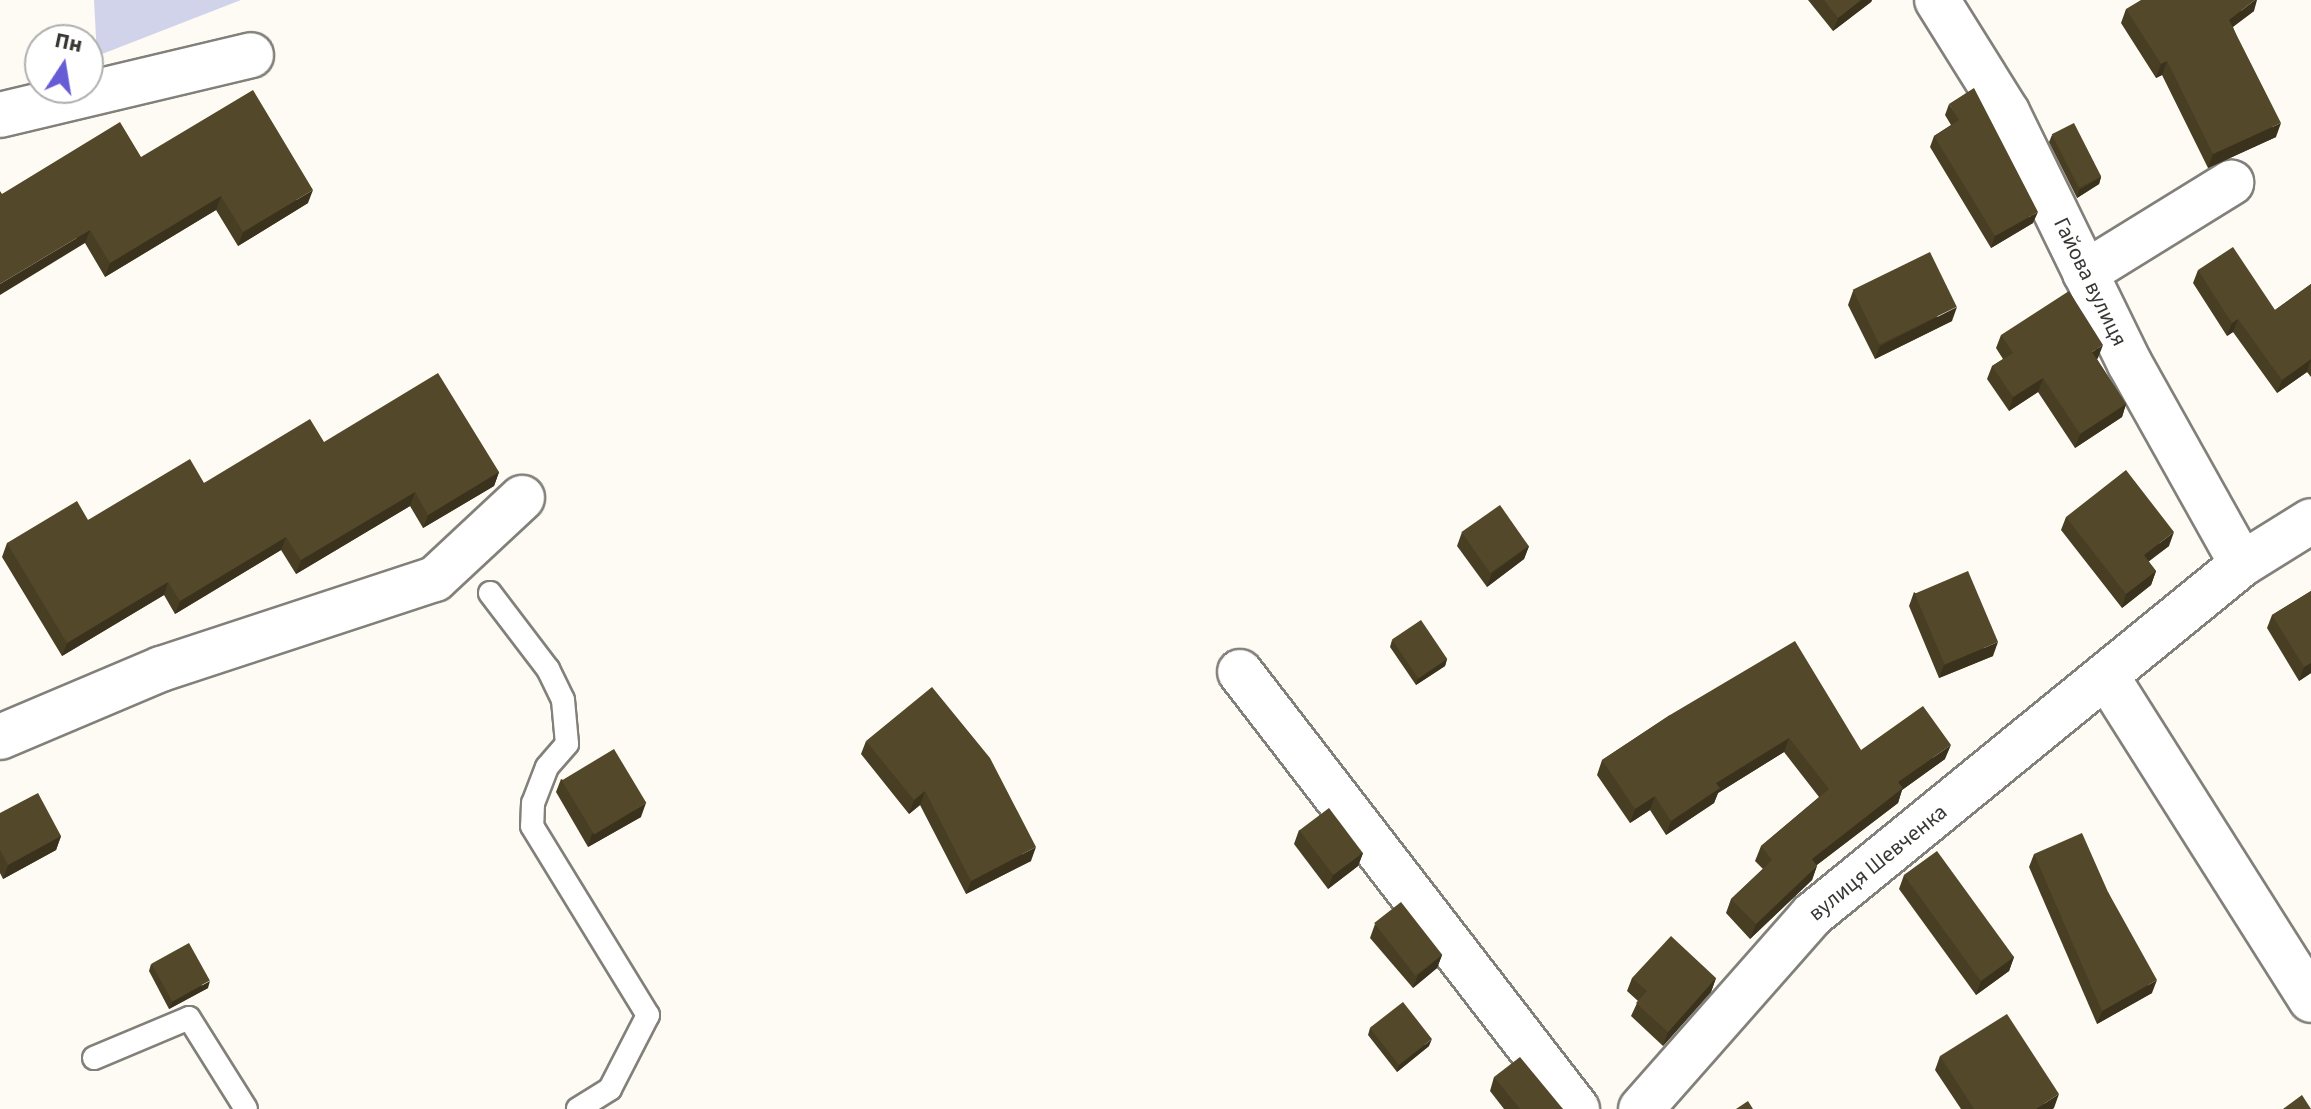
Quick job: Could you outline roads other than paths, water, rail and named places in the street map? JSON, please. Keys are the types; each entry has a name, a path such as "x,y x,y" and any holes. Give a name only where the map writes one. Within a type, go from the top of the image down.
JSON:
{"street":[{"name":"Гайова вулиця","path":"1937,0 2007,112 2130,364 2242,564"},
{"path":"0,115 251,55"},
{"path":"2085,273 2231,183"},
{"path":"0,737 161,669 435,579 522,498"},
{"name":"вулиця Шевченка","path":"1641,1109 1812,915 2242,564 2311,521"},
{"path":"1240,672 1577,1109"},
{"path":"2107,677 2311,1000"}],"lane":[{"path":"490,593 548,669 563,700 567,744 547,767 533,803 532,826 648,1015 610,1089 578,1109"},
{"path":"94,1058 189,1018 246,1109"}]}
